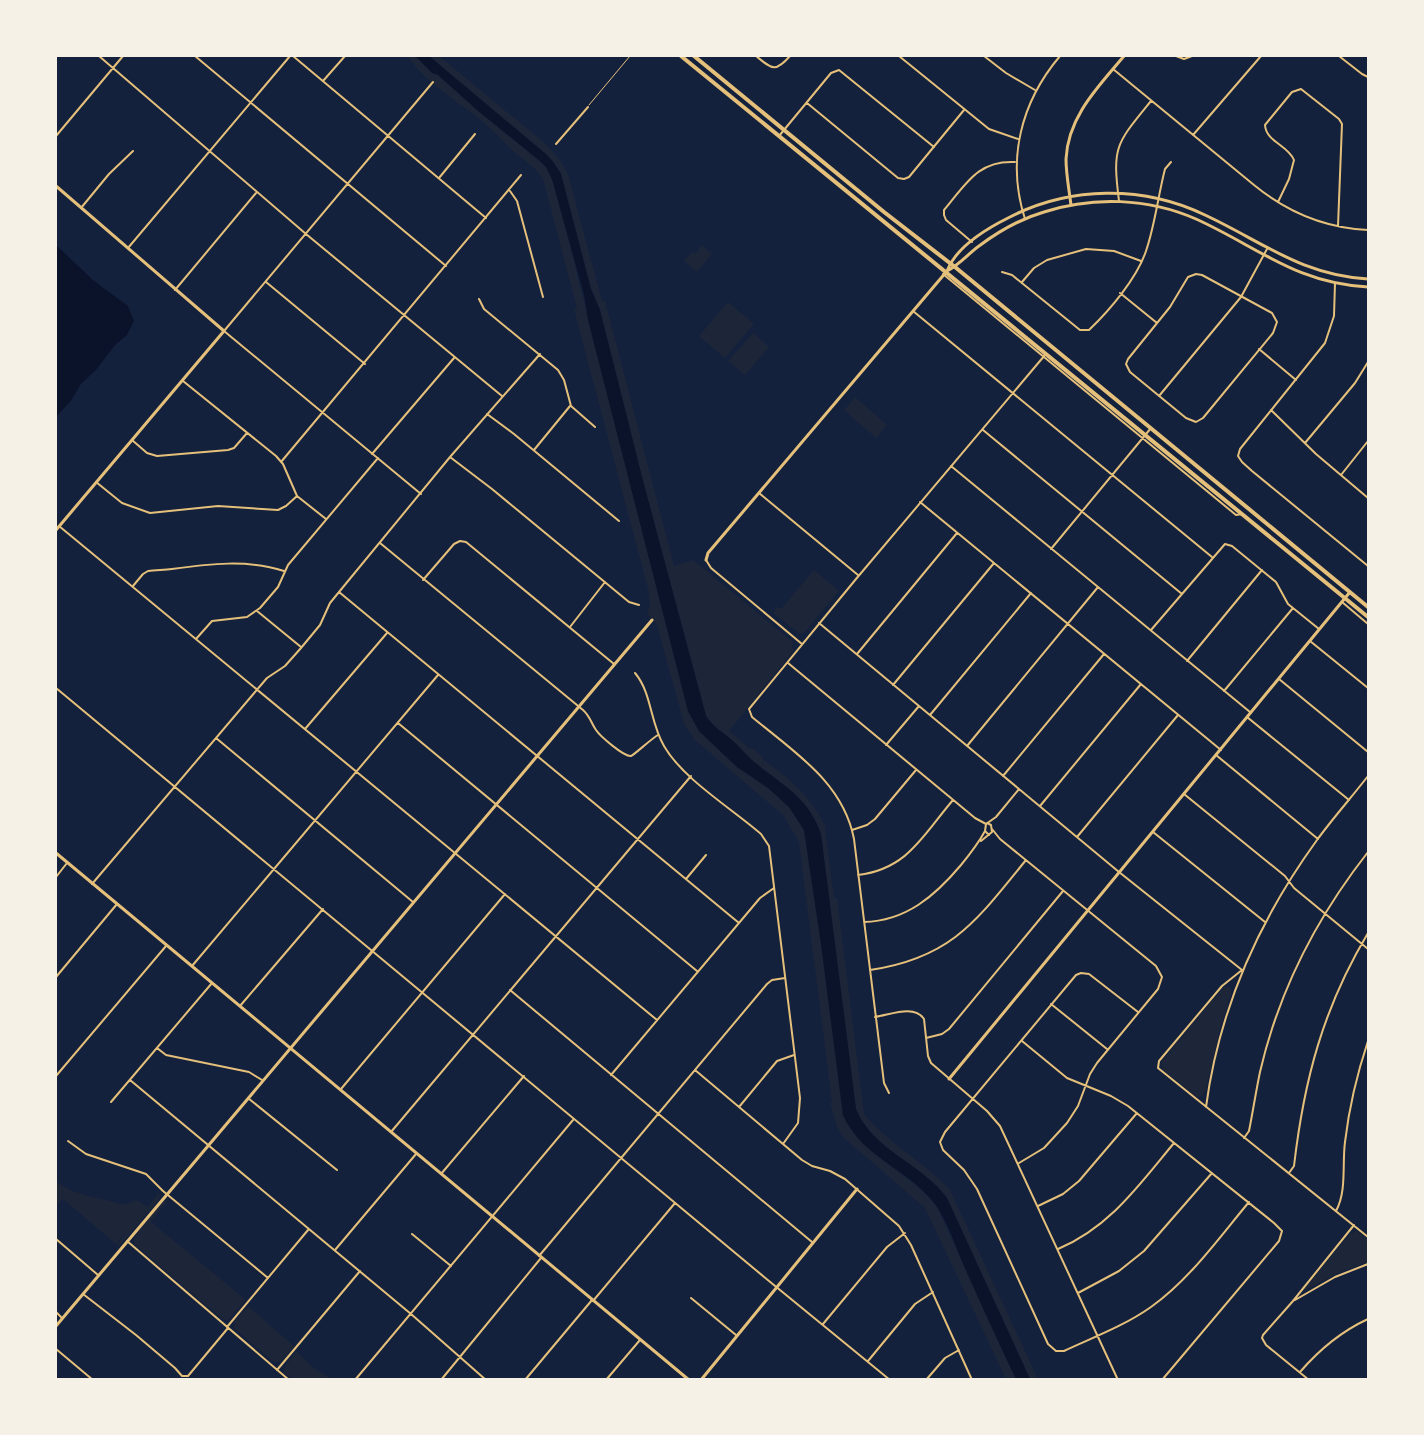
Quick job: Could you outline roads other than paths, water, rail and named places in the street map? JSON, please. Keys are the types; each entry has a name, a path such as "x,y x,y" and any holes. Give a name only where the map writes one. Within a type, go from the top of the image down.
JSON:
{"main road":[{"path":"681,56 1344,600 1368,617"},
{"path":"694,56 884,212 950,262 1368,607"},
{"path":"1045,355 1052,346"},
{"path":"1242,514 1244,504"}],"street":[{"path":"99,56 306,234 503,397"},
{"path":"56,136 123,56"},
{"path":"195,56 446,266"},
{"path":"128,248 291,56 486,218"},
{"path":"323,81 345,56"},
{"path":"756,56 770,67 777,68 790,56"},
{"path":"899,56 991,130 1018,140"},
{"path":"984,56 1006,73 1035,90"},
{"path":"1025,219 1018,187 1016,162 1018,140 1035,90 1060,56"},
{"path":"1071,205 1066,160 1073,127 1085,104 1124,56"},
{"path":"1176,56 1186,59 1192,56"},
{"path":"1193,135 1261,56"},
{"path":"1340,56 1368,77"},
{"path":"1113,69 1278,202 1305,216 1338,226 1368,230"},
{"path":"779,136 836,70 844,72 934,147"},
{"path":"56,530 433,82"},
{"path":"1278,202 1294,164 1292,156 1269,136 1265,130 1266,123 1292,92 1301,89 1339,119 1342,124 1338,226"},
{"path":"1119,201 1115,164 1121,140 1151,100"},
{"path":"807,103 898,178 904,179 909,177 964,110"},
{"path":"556,144 588,106"},
{"path":"439,178 475,134"},
{"path":"81,208 109,174 133,150"},
{"path":"972,242 948,221 944,215 945,210 970,177 982,168 1003,161 1016,162"},
{"path":"1002,272 1022,282 1084,331 1090,329 1142,262 1148,246 1165,170 1171,162"},
{"path":"281,462 510,191 521,175"},
{"path":"56,186 175,290 421,494"},
{"path":"510,191 517,201 543,297"},
{"path":"175,290 257,192"},
{"path":"802,644 711,568 706,560 708,553 945,273 950,262 972,242 998,224 1022,211 1070,197 1118,193 1158,198 1203,213 1293,262 1344,277 1368,279"},
{"path":"945,273 989,238 1025,219 1071,205 1119,201 1156,206 1195,219 1301,273 1335,283 1368,287"},
{"path":"1022,282 1034,268 1047,260 1086,249 1114,250 1142,262"},
{"path":"1160,396 1241,297 1267,249"},
{"path":"1192,275 1202,275 1241,297 1272,313 1277,319 1275,330 1203,418 1196,422 1186,418 1129,370 1126,364 1128,359 1170,307 1187,279 1192,275"},
{"path":"266,282 365,364"},
{"path":"1335,283 1335,312 1329,335 1318,354 1240,449 1238,456 1242,462 1368,566"},
{"path":"1120,293 1157,323"},
{"path":"479,299 484,309 561,374 571,406 595,427"},
{"path":"913,310 1212,557"},
{"path":"1259,349 1296,380"},
{"path":"92,884 267,678 287,664 302,648 320,625 330,603 450,457 540,354"},
{"path":"889,1093 884,1083 852,830 842,803 828,782 752,717 749,711 858,576 1045,355"},
{"path":"372,454 454,357"},
{"path":"1305,443 1355,383 1368,362"},
{"path":"183,381 281,462 297,496 326,519"},
{"path":"534,450 571,406"},
{"path":"1271,410 1368,498"},
{"path":"487,414 619,521"},
{"path":"1052,549 1151,428"},
{"path":"982,429 1182,594"},
{"path":"132,440 151,455 161,456 228,450 234,448 247,433"},
{"path":"1341,475 1368,441"},
{"path":"450,457 629,602 639,605"},
{"path":"196,639 212,621 247,617 257,611 276,589 284,571 378,458"},
{"path":"951,466 1251,713"},
{"path":"96,482 122,504 150,513 218,506 278,510 297,496"},
{"path":"759,493 858,576"},
{"path":"920,502 1221,750"},
{"path":"59,526 657,1020"},
{"path":"857,654 957,533"},
{"path":"423,580 454,544 462,541 470,544 614,664"},
{"path":"380,543 588,714 599,734 622,753 629,756 635,754 647,741 658,735"},
{"path":"1151,630 1225,544 1232,546 1263,570 1279,585 1293,608 1320,630"},
{"path":"893,685 994,563"},
{"path":"133,586 148,571 197,565 250,565 284,571"},
{"path":"1187,661 1263,570"},
{"path":"570,627 604,582"},
{"path":"967,746 1098,587"},
{"path":"339,592 739,923"},
{"path":"948,1079 1350,592"},
{"path":"930,715 1031,593"},
{"path":"1344,600 1368,624"},
{"path":"1224,691 1293,608"},
{"path":"257,611 302,648"},
{"path":"56,1326 652,620"},
{"path":"819,623 1119,872 1242,970"},
{"path":"305,729 388,632"},
{"path":"1310,641 1368,688"},
{"path":"1004,776 1104,654"},
{"path":"788,663 975,818 989,835 1000,838"},
{"path":"635,673 643,682 658,735 672,758 690,776 765,838 770,850 800,1098 799,1118 783,1144"},
{"path":"192,966 439,674"},
{"path":"1279,679 1368,752"},
{"path":"1040,806 1141,684"},
{"path":"56,688 890,1380"},
{"path":"886,745 919,706"},
{"path":"1077,837 1178,715"},
{"path":"1247,717 1349,800"},
{"path":"398,723 698,971"},
{"path":"216,738 414,902"},
{"path":"1216,755 1318,839"},
{"path":"852,830 870,824 916,769"},
{"path":"391,1132 690,776"},
{"path":"1206,1107 1218,1042 1242,970 1265,922 1289,881 1318,839 1368,776"},
{"path":"979,843 987,823 996,817 1019,789"},
{"path":"1184,794 1368,949"},
{"path":"858,875 884,870 902,860 953,800"},
{"path":"864,922 899,915 922,903 941,888 979,843 989,835 996,817"},
{"path":"975,818 987,823 1000,838 1156,966 1162,979 1158,989 1092,1070 1075,1112 1041,1151 1019,1163"},
{"path":"1153,832 1265,922"},
{"path":"1244,1138 1249,1131 1260,1073 1281,1003 1303,953 1325,913 1368,852"},
{"path":"56,853 689,1380"},
{"path":"686,879 706,855"},
{"path":"870,970 914,960 936,951 956,938 980,917 1026,860"},
{"path":"56,877 67,863"},
{"path":"611,1075 759,898 774,888"},
{"path":"926,1038 947,1031 1063,891"},
{"path":"341,1089 505,894"},
{"path":"56,977 117,904"},
{"path":"240,1006 323,909"},
{"path":"1289,1173 1294,1166 1304,1096 1317,1046 1337,992 1368,933"},
{"path":"56,1076 166,945"},
{"path":"1242,970 1222,986 1159,1061 1158,1068 1368,1237"},
{"path":"1138,1012 1092,975 1081,973 1073,978 945,1132 941,1140 941,1146 968,1175 977,1189 1047,1342 1056,1351 1064,1351 1130,1320 1170,1291 1197,1264 1249,1202"},
{"path":"441,1380 621,1158 769,982 785,978"},
{"path":"111,1102 212,983"},
{"path":"510,990 813,1243"},
{"path":"1051,1004 1107,1049"},
{"path":"875,1017 910,1011 920,1014 924,1019 930,1060 948,1079 990,1114 1000,1126 1118,1380"},
{"path":"1021,1041 1064,1076 1117,1099 1137,1113 1282,1231 1279,1241 1162,1380"},
{"path":"1336,1211 1341,1202 1344,1151 1350,1113 1368,1041"},
{"path":"157,1048 166,1055 249,1072 262,1080"},
{"path":"739,1107 777,1061 794,1055"},
{"path":"695,1070 807,1163 836,1174 894,1219 904,1233 933,1292 972,1380"},
{"path":"441,1174 524,1076"},
{"path":"130,1080 360,1271 486,1380"},
{"path":"248,1098 337,1170"},
{"path":"1038,1206 1063,1194 1079,1181 1137,1113"},
{"path":"356,1380 574,1119"},
{"path":"68,1141 87,1154 143,1172 268,1278"},
{"path":"1058,1249 1087,1235 1106,1220 1122,1205 1174,1143"},
{"path":"335,1250 416,1153"},
{"path":"1078,1293 1110,1276 1144,1251 1212,1173"},
{"path":"701,1380 857,1189"},
{"path":"525,1380 675,1203"},
{"path":"1309,1380 1266,1345 1262,1338 1265,1331 1293,1301 1354,1225"},
{"path":"82,1294 176,1368 181,1378 188,1376 309,1229"},
{"path":"823,1324 887,1247 904,1233"},
{"path":"412,1234 451,1266"},
{"path":"56,1239 98,1275"},
{"path":"127,1241 289,1380"},
{"path":"1293,1301 1335,1277 1368,1264"},
{"path":"278,1370 360,1271"},
{"path":"868,1361 915,1304 933,1292"},
{"path":"691,1298 736,1335"},
{"path":"56,1312 62,1318"},
{"path":"1300,1372 1332,1341 1368,1319"},
{"path":"606,1380 640,1340"},
{"path":"56,1349 93,1380"},
{"path":"926,1380 945,1358 959,1350"}],"lane":[{"path":"588,106 630,56"}]}
